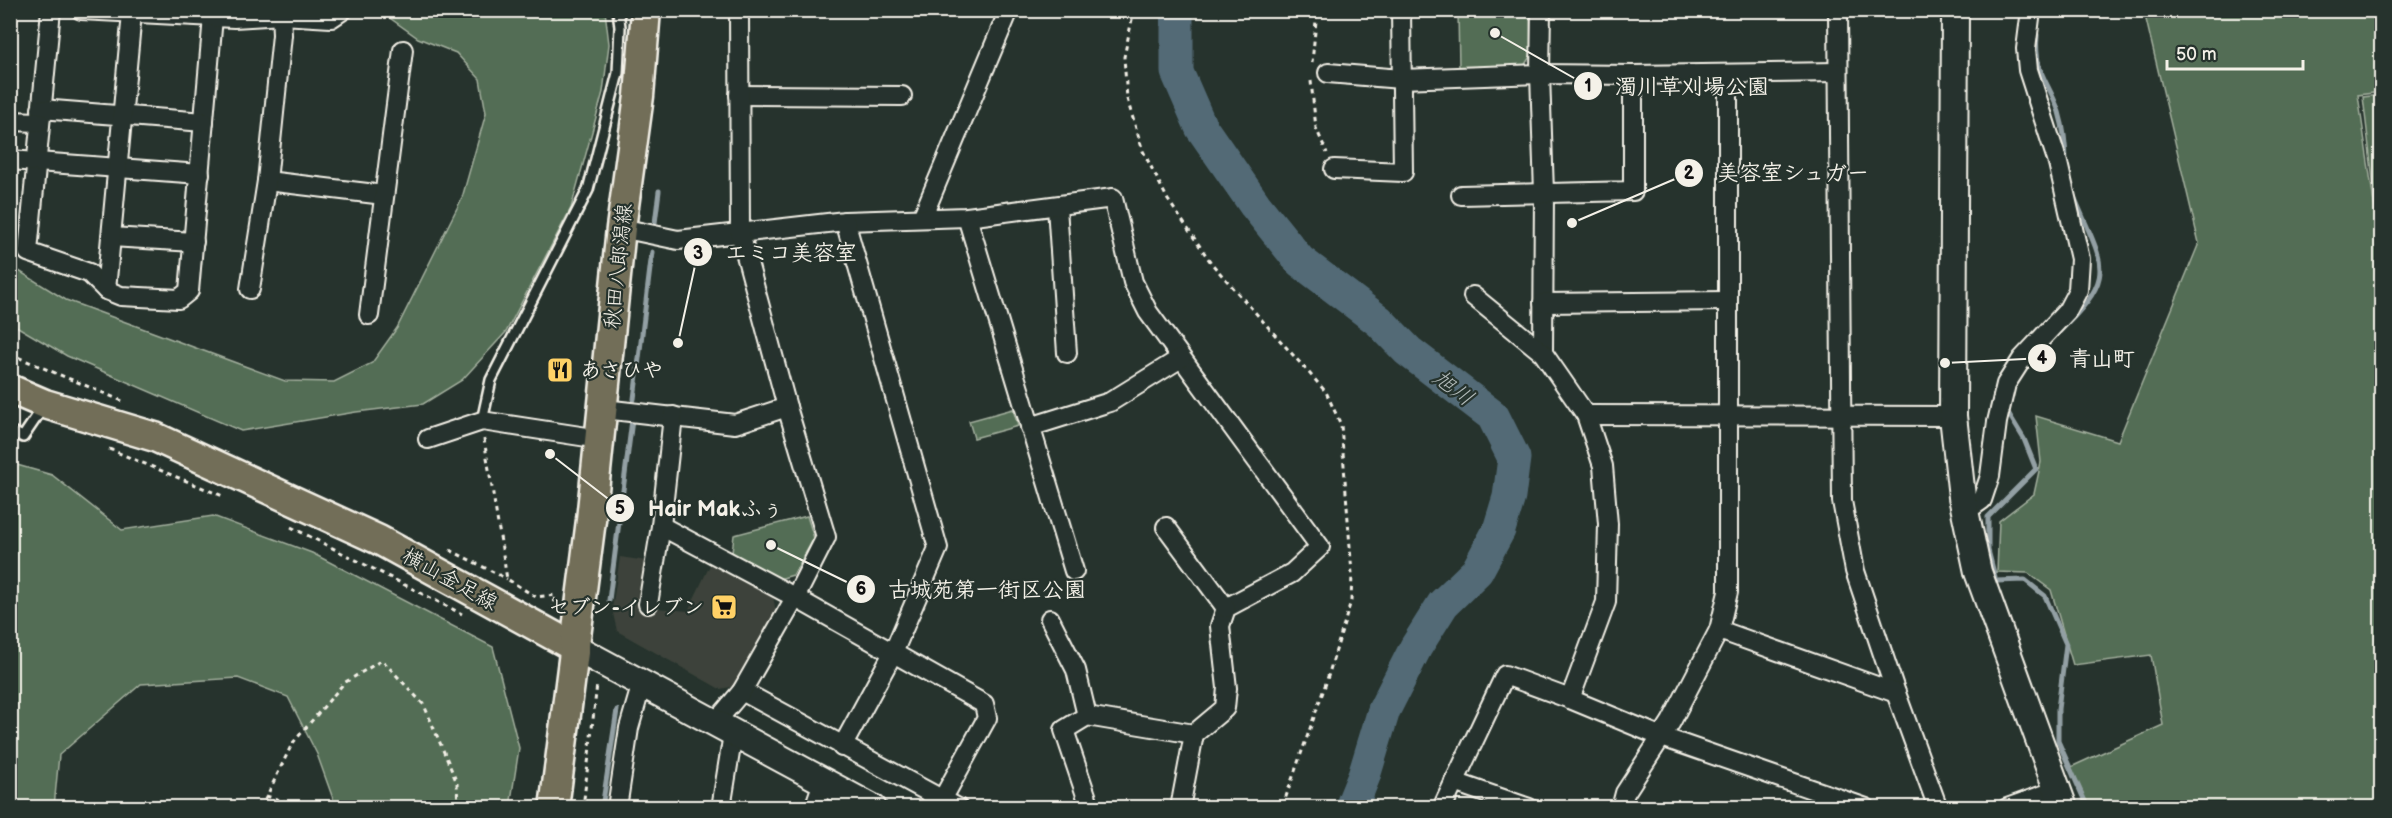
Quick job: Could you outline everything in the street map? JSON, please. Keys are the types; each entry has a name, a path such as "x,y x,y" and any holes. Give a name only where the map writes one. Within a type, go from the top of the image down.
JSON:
{"main road":[{"name":"秋田八郎潟線","path":"554,807 604,409 621,228 639,96 646,10"},
{"name":"横山金足線","path":"10,388 45,404 155,437 379,540 574,647"}],"street":[{"path":"51,10 28,252 89,273 106,290 121,296 179,299 189,291 213,17"},
{"path":"81,10 234,18 282,13 330,18 343,10"},
{"path":"721,807 724,729 742,691 795,598 826,537 787,407 740,233 739,10"},
{"path":"922,218 1009,10"},
{"path":"1334,169 1403,172 1401,10"},
{"path":"1541,10 1540,74 1544,193 1543,353"},
{"path":"1838,10 1842,501 1855,571 1938,807"},
{"path":"1955,10 1953,416 1965,512 1978,572 2060,799 2007,807"},
{"path":"1965,512 1982,500 1990,476 1997,422 2006,384 2022,359 2067,311 2078,290 2080,259 2063,184 2028,70 2026,49 2031,10"},
{"path":"106,290 132,13"},
{"path":"250,289 267,182 282,13"},
{"path":"369,315 403,50"},
{"path":"1317,73 1401,79 1540,74 1728,75 1837,72"},
{"path":"1461,195 1633,191 1633,75"},
{"path":"1622,807 1625,793 1662,736 1719,630 1728,592 1728,75"},
{"path":"739,96 902,96"},
{"path":"10,121 40,115 122,116 204,122"},
{"path":"10,160 200,174"},
{"path":"267,182 384,195"},
{"path":"621,228 678,240 845,221 968,217 1113,198 1133,282 1148,312 1320,547 1292,573 1226,609 1220,626 1227,688 1225,708 1194,734 1180,807"},
{"path":"1057,207 1067,352"},
{"path":"968,217 1029,427 1074,571"},
{"path":"842,747 892,653 938,548 845,221"},
{"path":"111,237 194,242"},
{"path":"1473,296 1543,353 1586,416 1603,466 1608,524 1606,602 1570,699"},
{"path":"1543,303 1727,301"},
{"path":"1029,427 1110,402 1181,358"},
{"path":"604,409 735,423 787,407"},
{"path":"1586,416 1953,416"},
{"path":"648,604 661,526 673,417"},
{"path":"428,439 482,421 600,439"},
{"path":"661,526 984,704 987,718 950,803 842,747 742,691"},
{"path":"1166,527 1226,609"},
{"path":"1050,619 1076,670 1087,716"},
{"path":"1719,630 1896,693"},
{"name":"横山金足線","path":"574,647 873,807"},
{"path":"1442,807 1505,675 1662,736 1866,807"},
{"path":"617,807 629,728 642,683"},
{"path":"1090,807 1064,730 1087,716 1194,734"},
{"path":"814,807 823,782"},
{"path":"1454,782 1529,807"}],"lane":[{"path":"482,421 491,380 588,190 618,73 621,27 618,10"},
{"path":"10,431 23,437 45,404"}],"path":[{"path":"1134,10 1124,57 1127,99 1143,151 1168,200 1212,264 1326,392 1341,425 1352,574 1351,601 1326,683 1282,807"},
{"path":"1317,10 1316,128 1334,169"},
{"path":"108,449 227,497"},
{"path":"290,526 466,616"},
{"path":"261,807 292,744 344,683 382,660 424,705 456,783 458,807"},
{"path":"266,796 290,803 294,807"}],"shaded area":[{"path":"620,557 647,561 657,608 688,611 711,563 773,597 776,612 736,686 720,689 617,631 612,609"}],"green space":[{"path":"380,11 605,11 609,44 603,92 571,208 506,332 462,380 423,404 356,412 241,431 67,356 11,323 11,266 66,300 285,381 334,382 372,363 397,328 462,198 486,113 480,79 456,53 418,38"},
{"path":"1458,11 1530,11 1531,55 1524,66 1459,67"},
{"path":"2144,11 2381,11 2381,92 2358,95 2382,257 2381,807 2087,807 2071,767 2163,725 2151,655 2073,665 2051,590 2028,573 1997,572 1999,521 2034,494 2041,462 2036,416 2118,441 2199,243"},
{"path":"2382,95 2381,247 2363,97"},
{"path":"1013,409 1018,426 974,438 969,421"},
{"path":"10,463 52,475 122,530 213,516 312,553 493,647 519,748 510,807 336,807 317,754 288,697 238,678 141,684 59,755 54,807 11,807"},
{"path":"807,516 814,538 793,575 779,579 732,553 734,535"}],"waterway":[{"name":"旭川","path":"1177,10 1177,72 1201,127 1255,205 1300,261 1379,321 1408,351 1493,416 1514,458 1509,497 1499,530 1477,571 1443,604 1416,647 1384,710 1364,776 1351,808"},
{"path":"2037,35 2040,68 2055,101 2062,125 2066,164"},
{"path":"655,223 659,191"},
{"path":"2055,336 2090,298 2097,284 2100,270 2092,239 2073,194"},
{"path":"634,399 652,252"},
{"path":"2008,407 2007,411 2024,439 2036,469 1988,517 1988,550 1996,581 2025,580 2045,596 2066,644 2058,709 2058,741 2088,808"},
{"path":"609,600 632,420"},
{"path":"602,808 617,710"}],"place":[{"name":"濁川草刈場公園","path":"1495,33"},
{"name":"美容室シュガー","path":"1572,223"},
{"name":"エミコ美容室","path":"678,343"},
{"name":"青山町","path":"1945,363"},
{"name":"あさひや","path":"560,370"},
{"name":"Hair Makふぅ","path":"550,454"},
{"name":"古城苑第一街区公園","path":"771,545"},
{"name":"セブン-イレブン","path":"724,607"}]}
